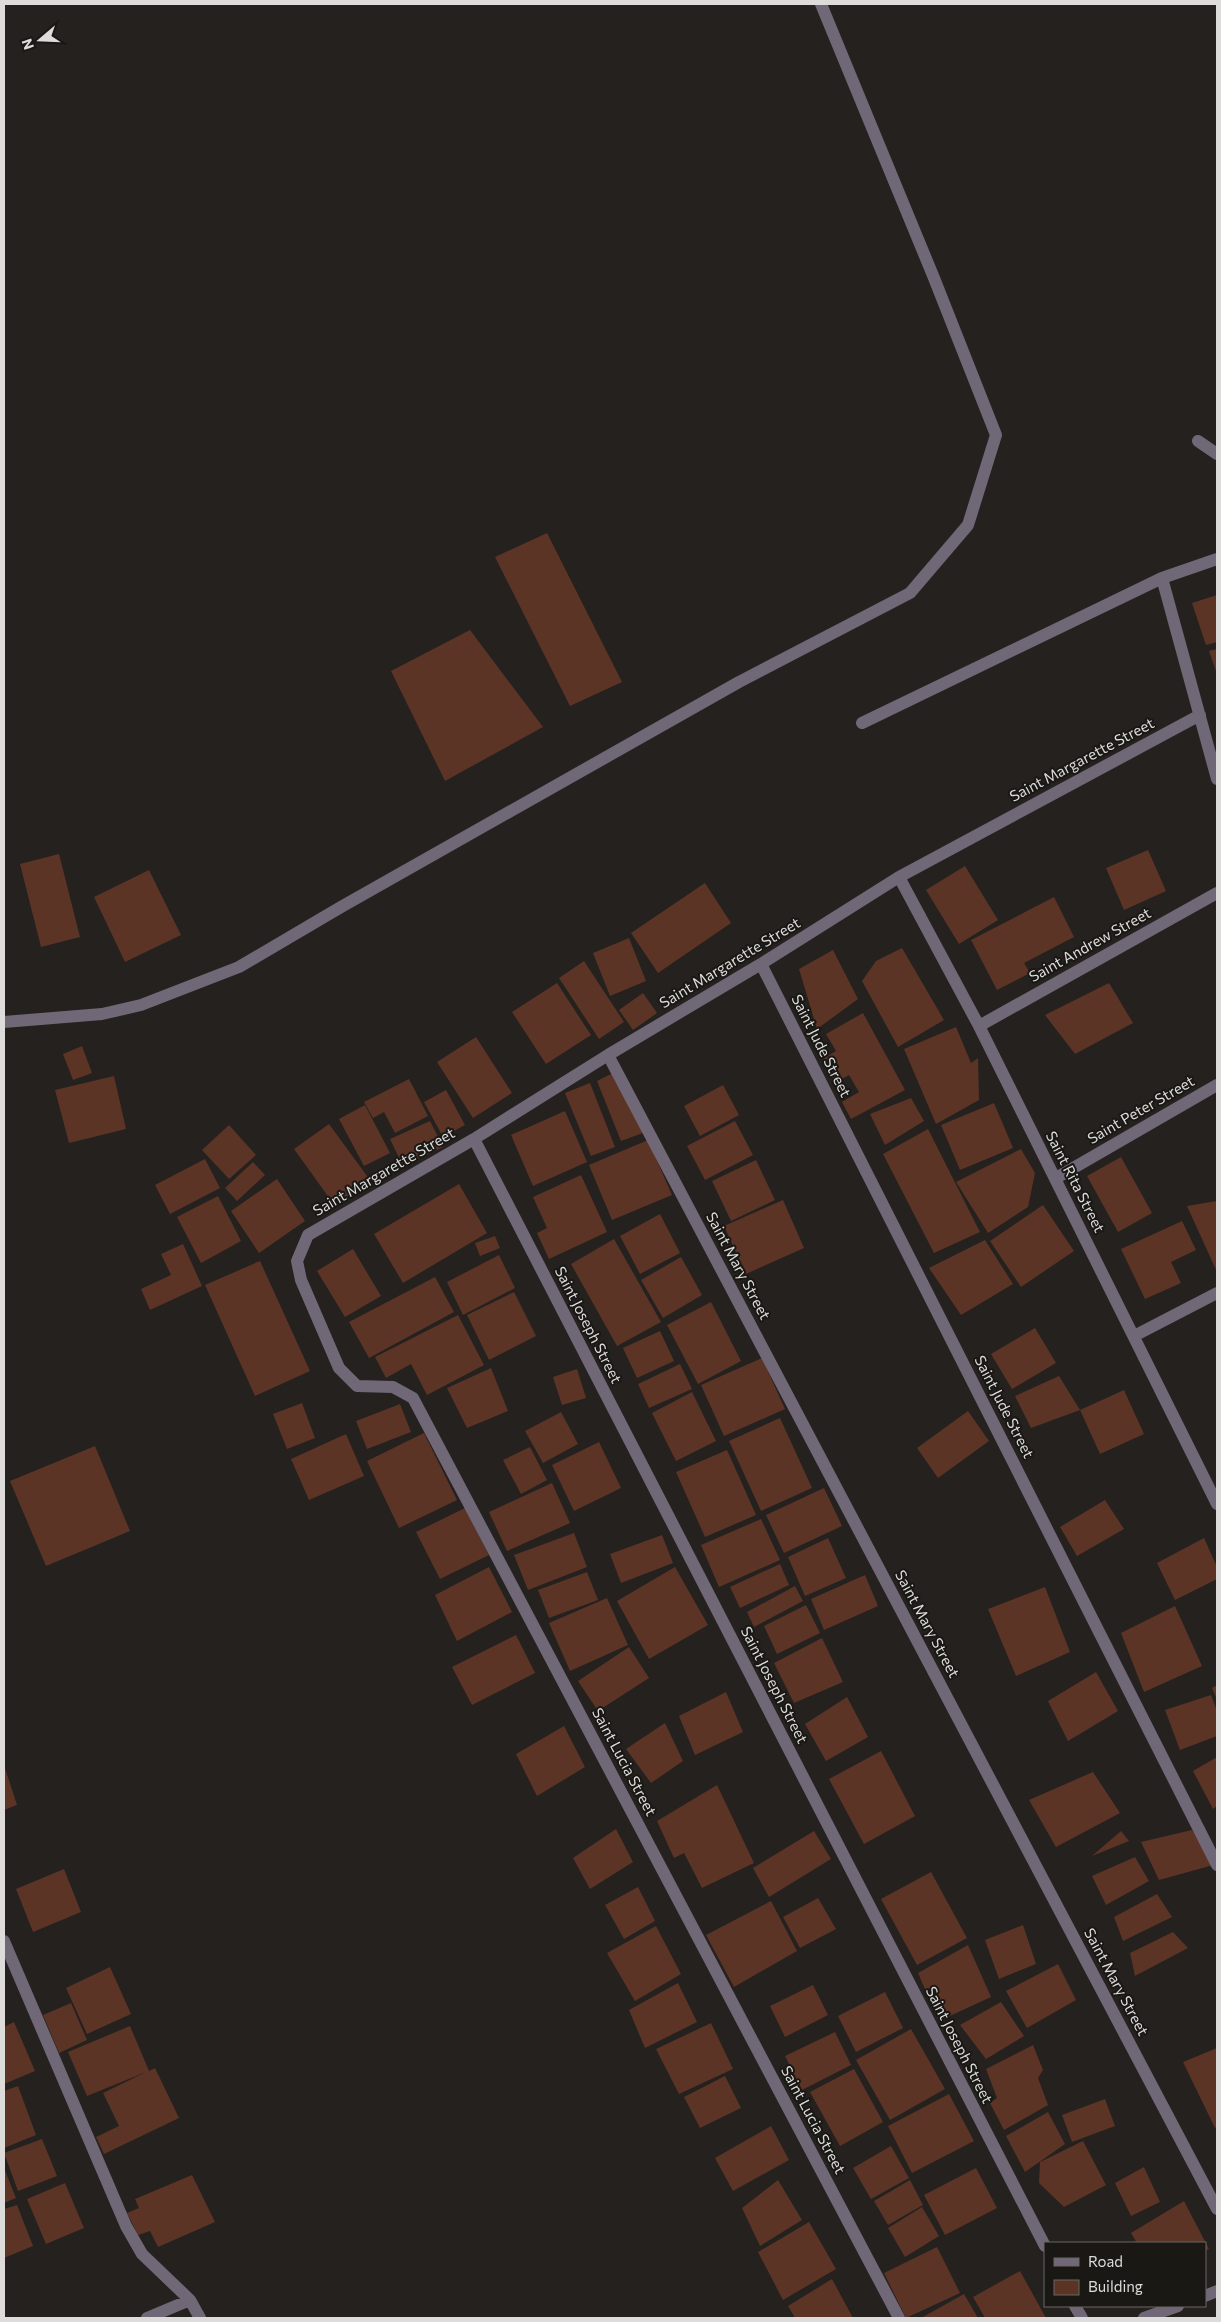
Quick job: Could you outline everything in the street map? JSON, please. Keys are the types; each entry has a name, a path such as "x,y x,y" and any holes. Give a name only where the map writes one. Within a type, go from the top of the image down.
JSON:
{"street":[{"path":"4,1022 102,1014 134,1007 238,968 358,897 739,682 910,592 968,525 996,435 934,278 821,4"},
{"path":"1198,441 1217,454"},
{"path":"862,723 1162,578 1217,559"},
{"path":"1162,578 1217,779"},
{"name":"Saint Margarette Street","path":"297,1261 308,1235 474,1139 608,1055 761,964 899,877 1200,715"},
{"name":"Saint Rita Street","path":"899,877 979,1026 1217,1504"},
{"name":"Saint Andrew Street","path":"979,1026 1217,893"},
{"name":"Saint Jude Street","path":"761,964 1217,1865"},
{"name":"Saint Mary Street","path":"608,1055 1217,2209"},
{"name":"Saint Peter Street","path":"1056,1178 1217,1085"},
{"name":"Saint Joseph Street","path":"474,1139 1044,2244"},
{"name":"Saint Lucia Street","path":"297,1261 301,1280 339,1368 357,1386 393,1387 413,1398 899,2318"},
{"path":"1134,1336 1217,1293"},
{"path":"4,1940 126,2226 142,2254 190,2300 200,2318"},
{"path":"147,2318 190,2300"},
{"path":"1144,2318 1175,2307"}],"building":[{"path":"547,533 622,682 570,706 495,557"},
{"path":"1217,595 1217,642 1206,645 1192,603"},
{"path":"470,630 543,727 445,781 391,671"},
{"path":"1217,649 1217,674 1209,651"},
{"path":"1148,850 1166,891 1124,910 1106,868"},
{"path":"59,854 80,937 41,947 20,864"},
{"path":"965,866 998,920 959,944 926,890"},
{"path":"149,870 181,935 125,962 94,897"},
{"path":"705,883 731,923 658,973 631,933"},
{"path":"1054,897 1074,937 1024,963 1030,973 997,990 971,940"},
{"path":"629,938 646,981 610,996 593,953"},
{"path":"902,948 944,1020 898,1047 862,981 876,961"},
{"path":"833,950 858,999 817,1029 799,969"},
{"path":"584,961 624,1022 599,1039 559,978"},
{"path":"557,983 591,1035 546,1064 512,1012"},
{"path":"1109,983 1133,1023 1075,1054 1045,1015"},
{"path":"643,993 657,1013 633,1030 619,1010"},
{"path":"863,1013 905,1090 851,1119 842,1102 859,1092 849,1075 835,1083 823,1059 836,1051 826,1034"},
{"path":"956,1027 971,1063 978,1058 979,1100 936,1124 904,1049"},
{"path":"476,1037 512,1093 473,1118 437,1062"},
{"path":"82,1046 92,1073 73,1080 63,1054"},
{"path":"613,1073 643,1133 621,1141 597,1081"},
{"path":"114,1076 126,1129 69,1143 55,1090"},
{"path":"409,1079 428,1116 395,1133 384,1112 373,1118 364,1102"},
{"path":"590,1083 615,1147 591,1156 565,1093"},
{"path":"723,1085 739,1115 700,1136 684,1106"},
{"path":"446,1090 465,1125 443,1137 424,1102"},
{"path":"911,1098 924,1121 885,1145 870,1114"},
{"path":"994,1103 1013,1148 960,1170 941,1125"},
{"path":"365,1105 390,1153 364,1166 339,1119"},
{"path":"565,1111 587,1162 533,1186 511,1135"},
{"path":"430,1121 443,1147 403,1166 390,1139"},
{"path":"735,1121 753,1155 705,1180 687,1146"},
{"path":"329,1124 370,1180 335,1206 294,1149"},
{"path":"229,1125 256,1155 229,1179 202,1150"},
{"path":"928,1129 980,1232 934,1253 883,1154"},
{"path":"648,1140 672,1195 612,1220 589,1165"},
{"path":"1021,1149 1035,1173 1028,1207 988,1233 956,1182"},
{"path":"1121,1157 1152,1213 1118,1232 1087,1176"},
{"path":"205,1159 220,1188 170,1214 155,1185"},
{"path":"756,1160 775,1200 731,1221 712,1181"},
{"path":"253,1162 265,1175 237,1201 225,1188"},
{"path":"581,1175 607,1232 549,1259 537,1233 547,1228 533,1197"},
{"path":"277,1179 305,1221 259,1253 231,1211"},
{"path":"459,1184 487,1233 403,1283 374,1234"},
{"path":"218,1196 241,1241 201,1263 177,1217"},
{"path":"783,1200 804,1248 746,1274 724,1226"},
{"path":"1217,1201 1217,1272 1187,1206"},
{"path":"1043,1205 1074,1251 1021,1287 990,1241"},
{"path":"660,1214 680,1253 640,1274 620,1236"},
{"path":"1182,1221 1196,1250 1171,1262 1181,1283 1145,1299 1121,1249"},
{"path":"495,1236 500,1248 480,1256 475,1243"},
{"path":"614,1239 661,1322 617,1346 571,1264"},
{"path":"985,1240 1013,1284 961,1315 929,1268"},
{"path":"183,1244 202,1286 150,1310 141,1289 171,1275 161,1254"},
{"path":"353,1249 381,1296 345,1317 317,1271"},
{"path":"499,1255 515,1288 463,1315 447,1282"},
{"path":"681,1257 702,1295 663,1318 641,1280"},
{"path":"260,1261 310,1371 255,1396 205,1285"},
{"path":"435,1277 454,1312 369,1358 349,1322"},
{"path":"514,1292 536,1336 489,1360 467,1315"},
{"path":"711,1302 741,1361 698,1384 667,1325"},
{"path":"458,1315 484,1365 427,1395 411,1364 386,1378 375,1357"},
{"path":"1035,1328 1056,1363 1012,1389 991,1354"},
{"path":"660,1331 674,1361 637,1378 623,1348"},
{"path":"762,1358 785,1409 724,1436 701,1385"},
{"path":"680,1364 692,1389 649,1408 638,1384"},
{"path":"491,1368 508,1411 467,1428 447,1388"},
{"path":"577,1369 586,1398 562,1405 553,1377"},
{"path":"1059,1376 1080,1410 1031,1428 1015,1396"},
{"path":"1124,1390 1144,1434 1100,1454 1080,1410"},
{"path":"692,1392 716,1441 676,1461 652,1413"},
{"path":"302,1403 315,1438 287,1449 273,1414"},
{"path":"400,1404 411,1432 367,1449 356,1421"},
{"path":"968,1411 989,1441 938,1478 917,1448"},
{"path":"561,1412 578,1444 543,1463 525,1431"},
{"path":"780,1418 812,1488 761,1511 729,1441"},
{"path":"424,1433 457,1500 399,1528 367,1461"},
{"path":"346,1434 364,1476 309,1500 291,1459"},
{"path":"599,1442 621,1488 574,1511 552,1465"},
{"path":"95,1446 130,1531 46,1566 10,1481"},
{"path":"530,1447 547,1480 521,1494 503,1460"},
{"path":"727,1450 756,1515 705,1537 676,1472"},
{"path":"552,1483 570,1523 507,1551 489,1512"},
{"path":"824,1488 842,1526 784,1553 766,1515"},
{"path":"1105,1500 1124,1529 1077,1556 1060,1527"},
{"path":"465,1508 489,1555 440,1579 416,1532"},
{"path":"761,1519 780,1560 719,1587 701,1545"},
{"path":"574,1533 587,1567 528,1590 514,1555"},
{"path":"662,1535 673,1563 621,1583 610,1554"},
{"path":"828,1538 846,1578 805,1596 788,1557"},
{"path":"1204,1538 1217,1567 1217,1579 1175,1600 1157,1563"},
{"path":"780,1564 789,1585 740,1608 730,1587"},
{"path":"489,1567 512,1612 457,1641 435,1595"},
{"path":"675,1567 708,1625 649,1659 617,1601"},
{"path":"587,1572 598,1600 549,1618 538,1590"},
{"path":"865,1575 878,1606 824,1630 811,1599"},
{"path":"795,1586 803,1601 754,1627 747,1612"},
{"path":"1045,1587 1070,1652 1016,1676 988,1609"},
{"path":"607,1598 628,1645 570,1671 549,1623"},
{"path":"806,1605 820,1633 777,1654 764,1626"},
{"path":"1175,1606 1202,1666 1144,1692 1121,1633"},
{"path":"516,1635 535,1673 472,1705 452,1667"},
{"path":"822,1638 843,1682 794,1703 774,1663"},
{"path":"629,1647 649,1678 598,1711 578,1681"},
{"path":"1096,1672 1118,1711 1068,1741 1048,1701"},
{"path":"1217,1685 1217,1700 1212,1688"},
{"path":"726,1692 743,1732 695,1755 679,1716"},
{"path":"1211,1695 1217,1711 1217,1736 1180,1750 1165,1710"},
{"path":"847,1697 868,1737 826,1761 805,1724"},
{"path":"665,1723 683,1761 651,1783 626,1749"},
{"path":"564,1726 585,1767 537,1796 516,1754"},
{"path":"881,1751 915,1816 864,1844 829,1779"},
{"path":"1217,1757 1217,1806 1213,1809 1193,1771"},
{"path":"4,1765 17,1805 4,1810"},
{"path":"1093,1772 1120,1813 1056,1847 1029,1800"},
{"path":"717,1785 754,1863 702,1888 684,1853 674,1858 657,1821"},
{"path":"616,1829 633,1862 590,1889 573,1858"},
{"path":"1192,1830 1217,1864 1159,1880 1141,1842"},
{"path":"814,1831 831,1859 769,1897 753,1868"},
{"path":"1121,1831 1129,1841 1092,1856"},
{"path":"1135,1857 1149,1881 1106,1905 1092,1876"},
{"path":"64,1869 81,1912 33,1932 16,1889"},
{"path":"931,1872 967,1938 917,1965 881,1899"},
{"path":"638,1887 655,1921 624,1939 605,1905"},
{"path":"1157,1894 1172,1917 1123,1941 1114,1917"},
{"path":"818,1898 836,1929 800,1948 783,1917"},
{"path":"771,1901 797,1951 734,1987 706,1935"},
{"path":"1023,1925 1036,1964 999,1979 985,1940"},
{"path":"656,1926 681,1974 635,2001 607,1953"},
{"path":"1173,1932 1188,1948 1135,1976 1130,1953"},
{"path":"968,1945 991,1997 939,2021 918,1973"},
{"path":"1058,1964 1076,2000 1027,2028 1006,1991"},
{"path":"110,1967 131,2014 87,2034 66,1988"},
{"path":"678,1983 697,2022 645,2048 629,2010"},
{"path":"813,1985 828,2015 785,2037 770,2006"},
{"path":"885,1992 903,2028 856,2052 838,2016"},
{"path":"1001,2002 1024,2036 986,2059 960,2025"},
{"path":"71,2003 87,2040 59,2053 43,2015"},
{"path":"14,2022 35,2071 4,2084 4,2027"},
{"path":"711,2023 733,2069 679,2094 656,2049"},
{"path":"130,2026 149,2071 155,2068 179,2118 104,2154 96,2137 119,2126 103,2093 146,2072 87,2096 68,2052"},
{"path":"911,2029 945,2089 890,2120 856,2060"},
{"path":"835,2032 851,2065 802,2090 785,2056"},
{"path":"1033,2045 1043,2070 1038,2078 1048,2105 1004,2130 990,2103 997,2098 986,2069"},
{"path":"1217,2048 1217,2126 1215,2128 1183,2062"},
{"path":"854,2069 883,2122 840,2146 810,2092"},
{"path":"725,2076 741,2108 700,2128 684,2097"},
{"path":"18,2086 36,2135 4,2148 4,2091"},
{"path":"949,2094 974,2141 912,2173 888,2126"},
{"path":"1105,2099 1115,2126 1072,2142 1062,2115"},
{"path":"1048,2112 1065,2144 1025,2172 1006,2136"},
{"path":"771,2126 789,2160 733,2191 715,2158"},
{"path":"42,2139 57,2176 18,2191 4,2153"},
{"path":"1083,2141 1106,2185 1064,2207 1039,2183 1040,2162"},
{"path":"891,2146 909,2178 871,2199 853,2168"},
{"path":"1144,2167 1160,2202 1131,2216 1115,2183"},
{"path":"4,2168 16,2198 4,2203"},
{"path":"976,2168 997,2208 945,2235 924,2195"},
{"path":"192,2175 215,2222 158,2247 150,2231 138,2235 127,2213 139,2208 135,2199"},
{"path":"778,2180 802,2220 760,2246 742,2208"},
{"path":"910,2180 923,2205 888,2225 874,2201"},
{"path":"65,2183 84,2228 46,2244 27,2199"},
{"path":"1184,2201 1205,2242 1136,2242 1131,2233"},
{"path":"17,2205 33,2246 4,2258 4,2209"},
{"path":"922,2207 939,2236 905,2257 888,2228"},
{"path":"809,2222 836,2269 783,2300 758,2252"},
{"path":"937,2247 960,2293 906,2318 884,2273"},
{"path":"1020,2271 1046,2318 985,2318 973,2297"},
{"path":"832,2279 853,2318 795,2318 788,2306"},
{"path":"964,2294 978,2318 921,2318"}]}
